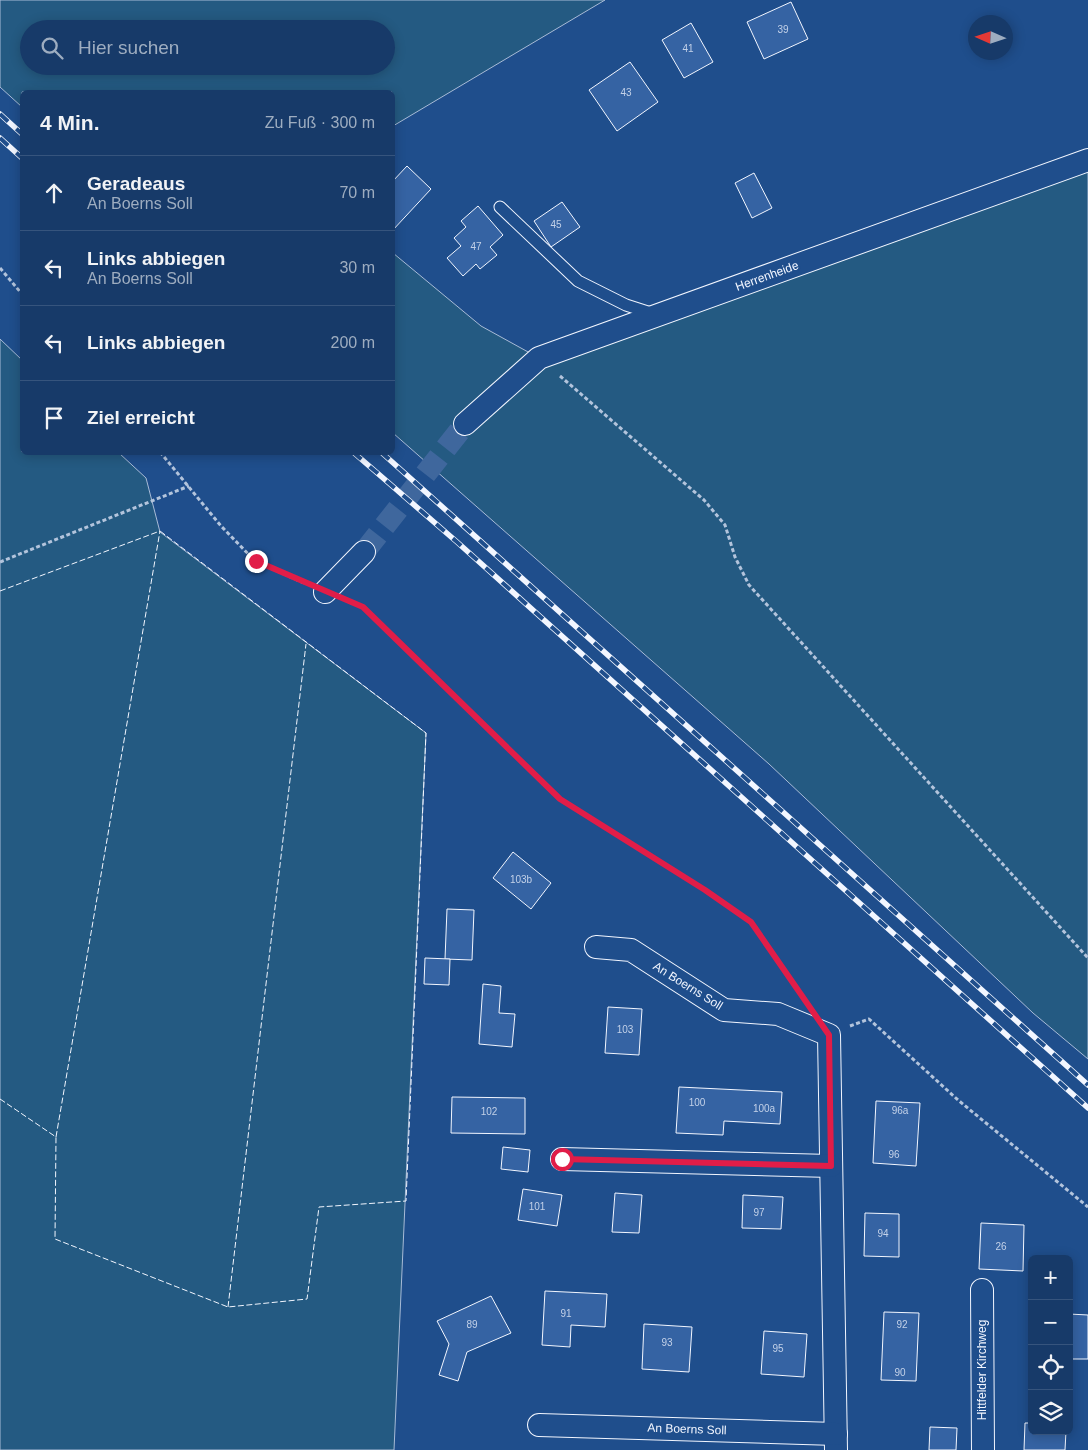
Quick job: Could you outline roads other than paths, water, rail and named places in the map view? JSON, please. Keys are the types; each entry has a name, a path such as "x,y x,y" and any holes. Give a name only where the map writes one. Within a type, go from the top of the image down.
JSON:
{"street":[{"name":"Herrenheide","path":"465,424 539,358 1088,160"},
{"path":"325,592 364,552"},
{"name":"An Boerns Soll","path":"539,1425 836,1442 829,1035 778,1014 724,1010 631,950 596,946"},
{"path":"562,1159 831,1166"},
{"name":"Hittfelder Kirchweg","path":"982,1290 983,1450"}],"lane":[{"path":"500,207 578,281 626,305 658,315"}],"tunnel":[{"path":"364,552 465,424"}],"railway":[{"path":"0,114 20,132"},
{"path":"0,138 20,156"},
{"path":"356,455 457,542 1088,1108"},
{"path":"384,455 1088,1085"}]}
